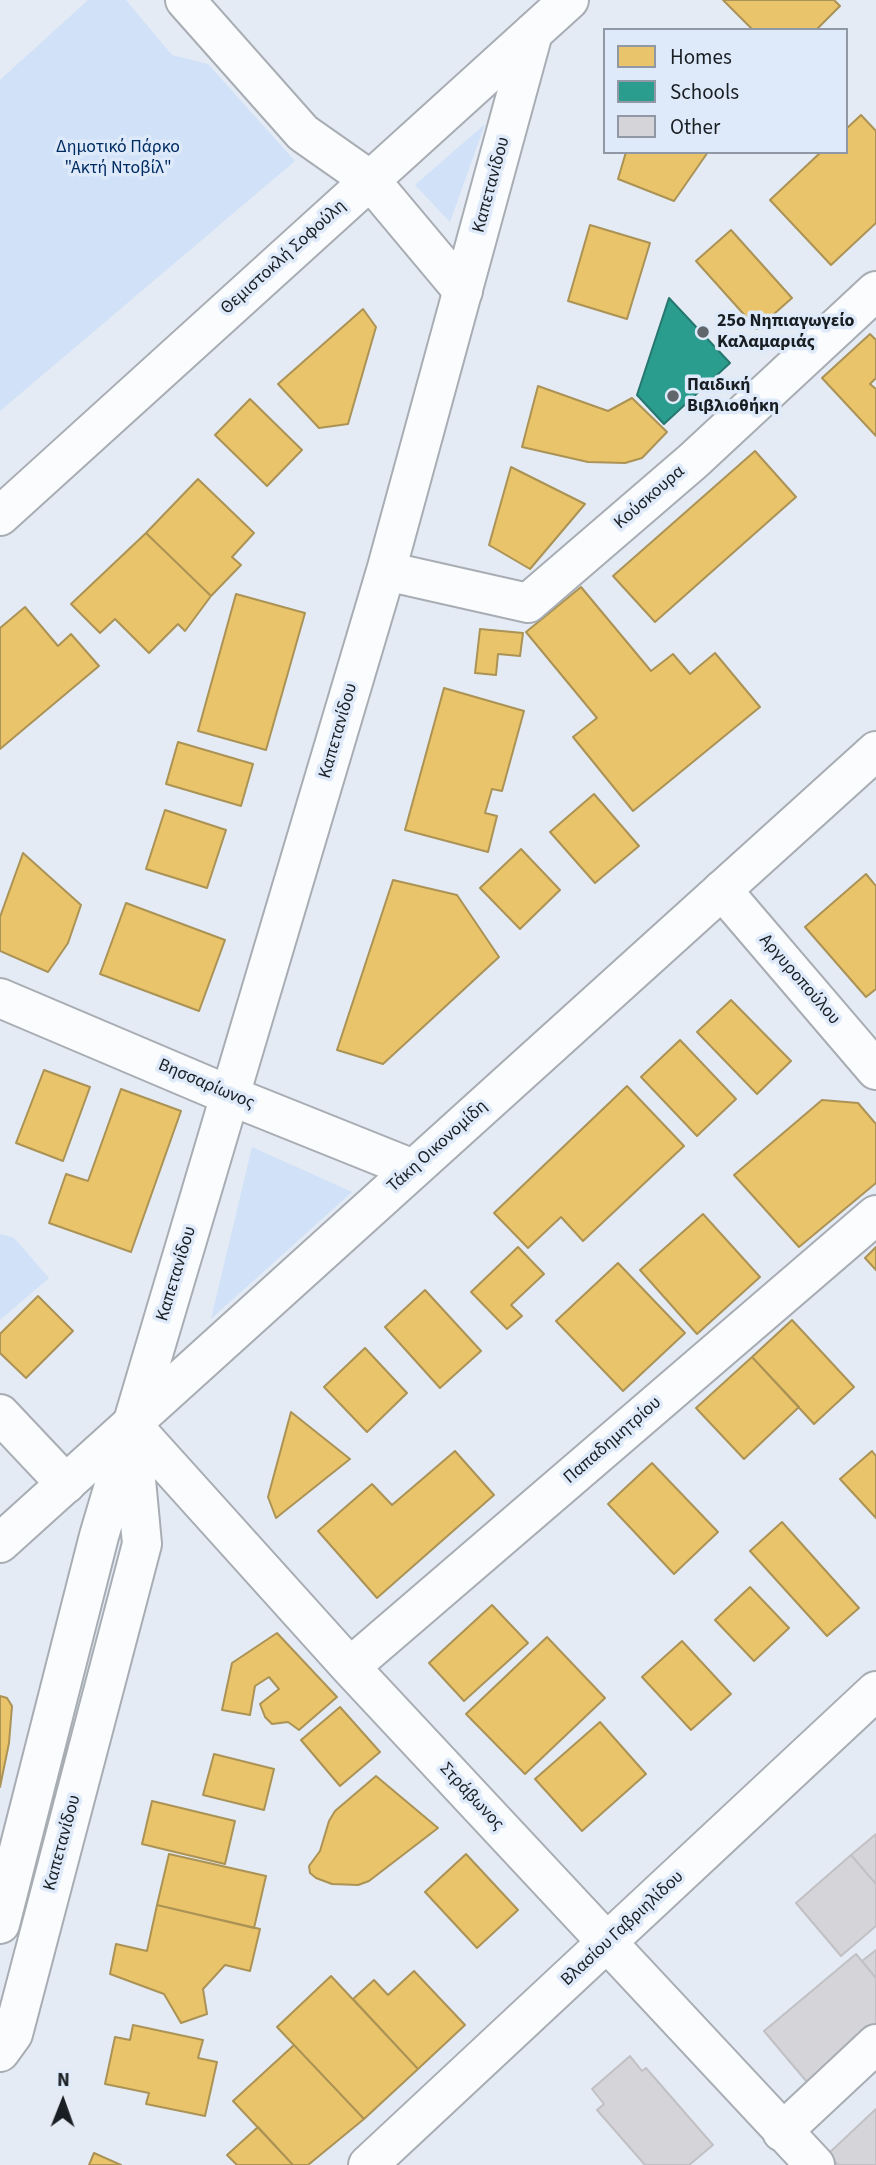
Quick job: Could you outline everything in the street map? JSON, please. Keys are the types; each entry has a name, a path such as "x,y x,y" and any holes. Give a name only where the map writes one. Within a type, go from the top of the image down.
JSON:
{"street":[{"path":"185,0 303,133 370,180 463,291"},
{"name":"Θεμιστοκλή Σοφούλη","path":"0,516 569,0"},
{"name":"Καπετανίδου","path":"0,1923 99,1536 386,572 533,33"},
{"name":"Κούσκουρα","path":"386,572 528,603 693,461 876,291"},
{"name":"Τάκη Οικονομίδη","path":"0,1543 876,751"},
{"name":"Αργυροπούλου","path":"722,890 876,1070"},
{"name":"Βησσαρίωνος","path":"0,998 231,1096 413,1169"},
{"name":"Παπαδημητρίου","path":"350,1667 876,1215"},
{"path":"0,1414 66,1484"},
{"name":"Καπετανίδου","path":"0,2052 13,2034 142,1544 131,1424"},
{"name":"Στράβωνος","path":"131,1424 350,1667 815,2165"},
{"name":"Βλασίου Γαβριηλίδου","path":"368,2165 876,1691"},
{"path":"782,2132 876,2044"}],"green space":[{"name":"Δημοτικό Πάρκο \"Ακτή Ντοβίλ\"","path":"88,0 126,0 172,55 208,64 295,161 0,411 0,80"},
{"path":"485,124 450,222 415,185"},
{"path":"252,1147 352,1192 211,1319"},
{"path":"0,1234 14,1238 49,1278 0,1320"}],"building: Homes":[{"path":"723,0 834,0 840,6 818,28 751,28"},
{"path":"861,115 876,131 876,223 831,265 770,200 819,154 848,154 848,127"},
{"path":"625,154 707,154 674,201 618,179"},
{"path":"590,225 650,243 627,319 568,301"},
{"path":"731,230 792,298 757,329 696,261"},
{"path":"363,309 376,327 348,424 319,428 278,384"},
{"path":"870,334 876,340 876,378 870,384 876,389 876,436 822,378"},
{"path":"538,386 608,411 632,398 667,432 642,458 625,463 588,462 522,447"},
{"path":"250,399 302,450 267,486 215,435"},
{"path":"755,451 796,497 655,622 613,576"},
{"path":"511,467 585,504 530,569 489,545"},
{"path":"198,479 254,533 232,557 241,565 211,596 146,533"},
{"path":"146,533 211,596 185,631 178,624 149,653 115,619 100,633 71,604"},
{"path":"581,587 651,671 673,654 690,674 715,653 760,707 633,811 573,737 597,718 526,632"},
{"path":"236,594 305,613 266,750 198,731"},
{"path":"25,607 58,646 71,634 99,666 0,749 0,628"},
{"path":"480,629 523,633 520,656 498,654 496,675 475,673"},
{"path":"444,688 524,711 502,791 492,789 485,813 497,816 488,852 405,830"},
{"path":"178,742 253,764 241,806 166,784"},
{"path":"594,794 639,846 595,883 550,832"},
{"path":"165,810 226,830 207,888 146,869"},
{"path":"521,849 560,890 520,929 480,888"},
{"path":"23,853 81,905 68,943 48,972 0,951 0,917"},
{"path":"866,874 876,886 876,989 866,997 805,927"},
{"path":"393,880 457,895 499,957 383,1064 337,1050"},
{"path":"126,903 225,940 199,1011 100,974"},
{"path":"731,1000 791,1061 757,1094 697,1032"},
{"path":"680,1040 736,1099 697,1136 641,1077"},
{"path":"44,1070 90,1087 63,1161 16,1143"},
{"path":"627,1086 684,1146 583,1241 561,1217 528,1248 494,1213"},
{"path":"121,1089 181,1111 131,1252 49,1223 66,1174 88,1181"},
{"path":"822,1100 858,1103 876,1124 876,1183 799,1247 734,1175"},
{"path":"703,1214 760,1277 697,1334 640,1270"},
{"path":"518,1247 544,1274 511,1305 522,1316 507,1329 471,1292"},
{"path":"876,1247 876,1270 865,1258"},
{"path":"618,1263 685,1333 623,1391 556,1321"},
{"path":"425,1290 481,1351 440,1388 385,1327"},
{"path":"38,1296 73,1331 26,1378 0,1353 0,1334"},
{"path":"792,1320 854,1387 814,1424 752,1357"},
{"path":"365,1348 407,1393 367,1432 324,1387"},
{"path":"752,1357 799,1407 744,1459 696,1408"},
{"path":"291,1412 350,1459 276,1518 268,1497"},
{"path":"455,1451 494,1495 377,1598 318,1531 372,1484 392,1505"},
{"path":"872,1451 876,1456 876,1518 840,1479"},
{"path":"652,1463 718,1532 674,1574 608,1504"},
{"path":"782,1522 859,1608 827,1636 750,1551"},
{"path":"750,1587 789,1628 754,1661 715,1620"},
{"path":"492,1605 528,1643 464,1701 429,1663"},
{"path":"277,1633 337,1697 299,1730 288,1722 272,1724 265,1717 260,1704 279,1689 269,1677 255,1686 250,1715 222,1710 232,1663"},
{"path":"547,1637 605,1698 525,1774 466,1714"},
{"path":"682,1641 731,1694 691,1730 642,1677"},
{"path":"0,1696 7,1698 12,1706 9,1743 0,1787"},
{"path":"340,1707 380,1752 340,1786 301,1740"},
{"path":"600,1722 646,1774 582,1831 535,1779"},
{"path":"214,1754 274,1769 264,1810 203,1795"},
{"path":"376,1776 438,1828 369,1881 358,1885 332,1884 316,1878 310,1873 309,1866 320,1851 329,1821 335,1811"},
{"path":"152,1801 235,1821 225,1864 142,1844"},
{"path":"169,1854 266,1876 254,1928 157,1905"},
{"path":"466,1854 518,1910 477,1948 425,1892"},
{"path":"157,1905 260,1929 250,1971 225,1965 203,1989 207,2014 181,2023 164,1994 110,1974 116,1944 147,1951"},
{"path":"414,1971 465,2025 418,2069 353,1999 374,1980 388,1995"},
{"path":"331,1976 418,2069 364,2119 277,2027"},
{"path":"133,2025 203,2040 198,2058 217,2062 205,2116 146,2104 149,2093 105,2084 115,2037 130,2040"},
{"path":"294,2045 364,2119 308,2165 293,2165 233,2101"},
{"path":"258,2127 293,2165 237,2165 227,2155"},
{"path":"94,2153 121,2165 89,2165"}],"building: Schools":[{"path":"669,298 730,363 664,424 637,395"}],"building: Other":[{"path":"876,1834 876,1884 851,1855"},
{"path":"851,1855 876,1884 876,1926 841,1956 796,1903"},
{"path":"876,1950 876,1978 862,1961"},
{"path":"856,1954 876,1978 876,2034 812,2088 764,2031"},
{"path":"630,2056 642,2071 646,2068 713,2145 689,2165 645,2165 597,2110 604,2104 592,2089"},
{"path":"876,2109 876,2165 838,2165 828,2154"}],"place":[{"name":"25ο Νηπιαγωγείο Καλαμαριάς","path":"703,332"},
{"name":"Παιδική Βιβλιοθήκη","path":"673,396"}]}
